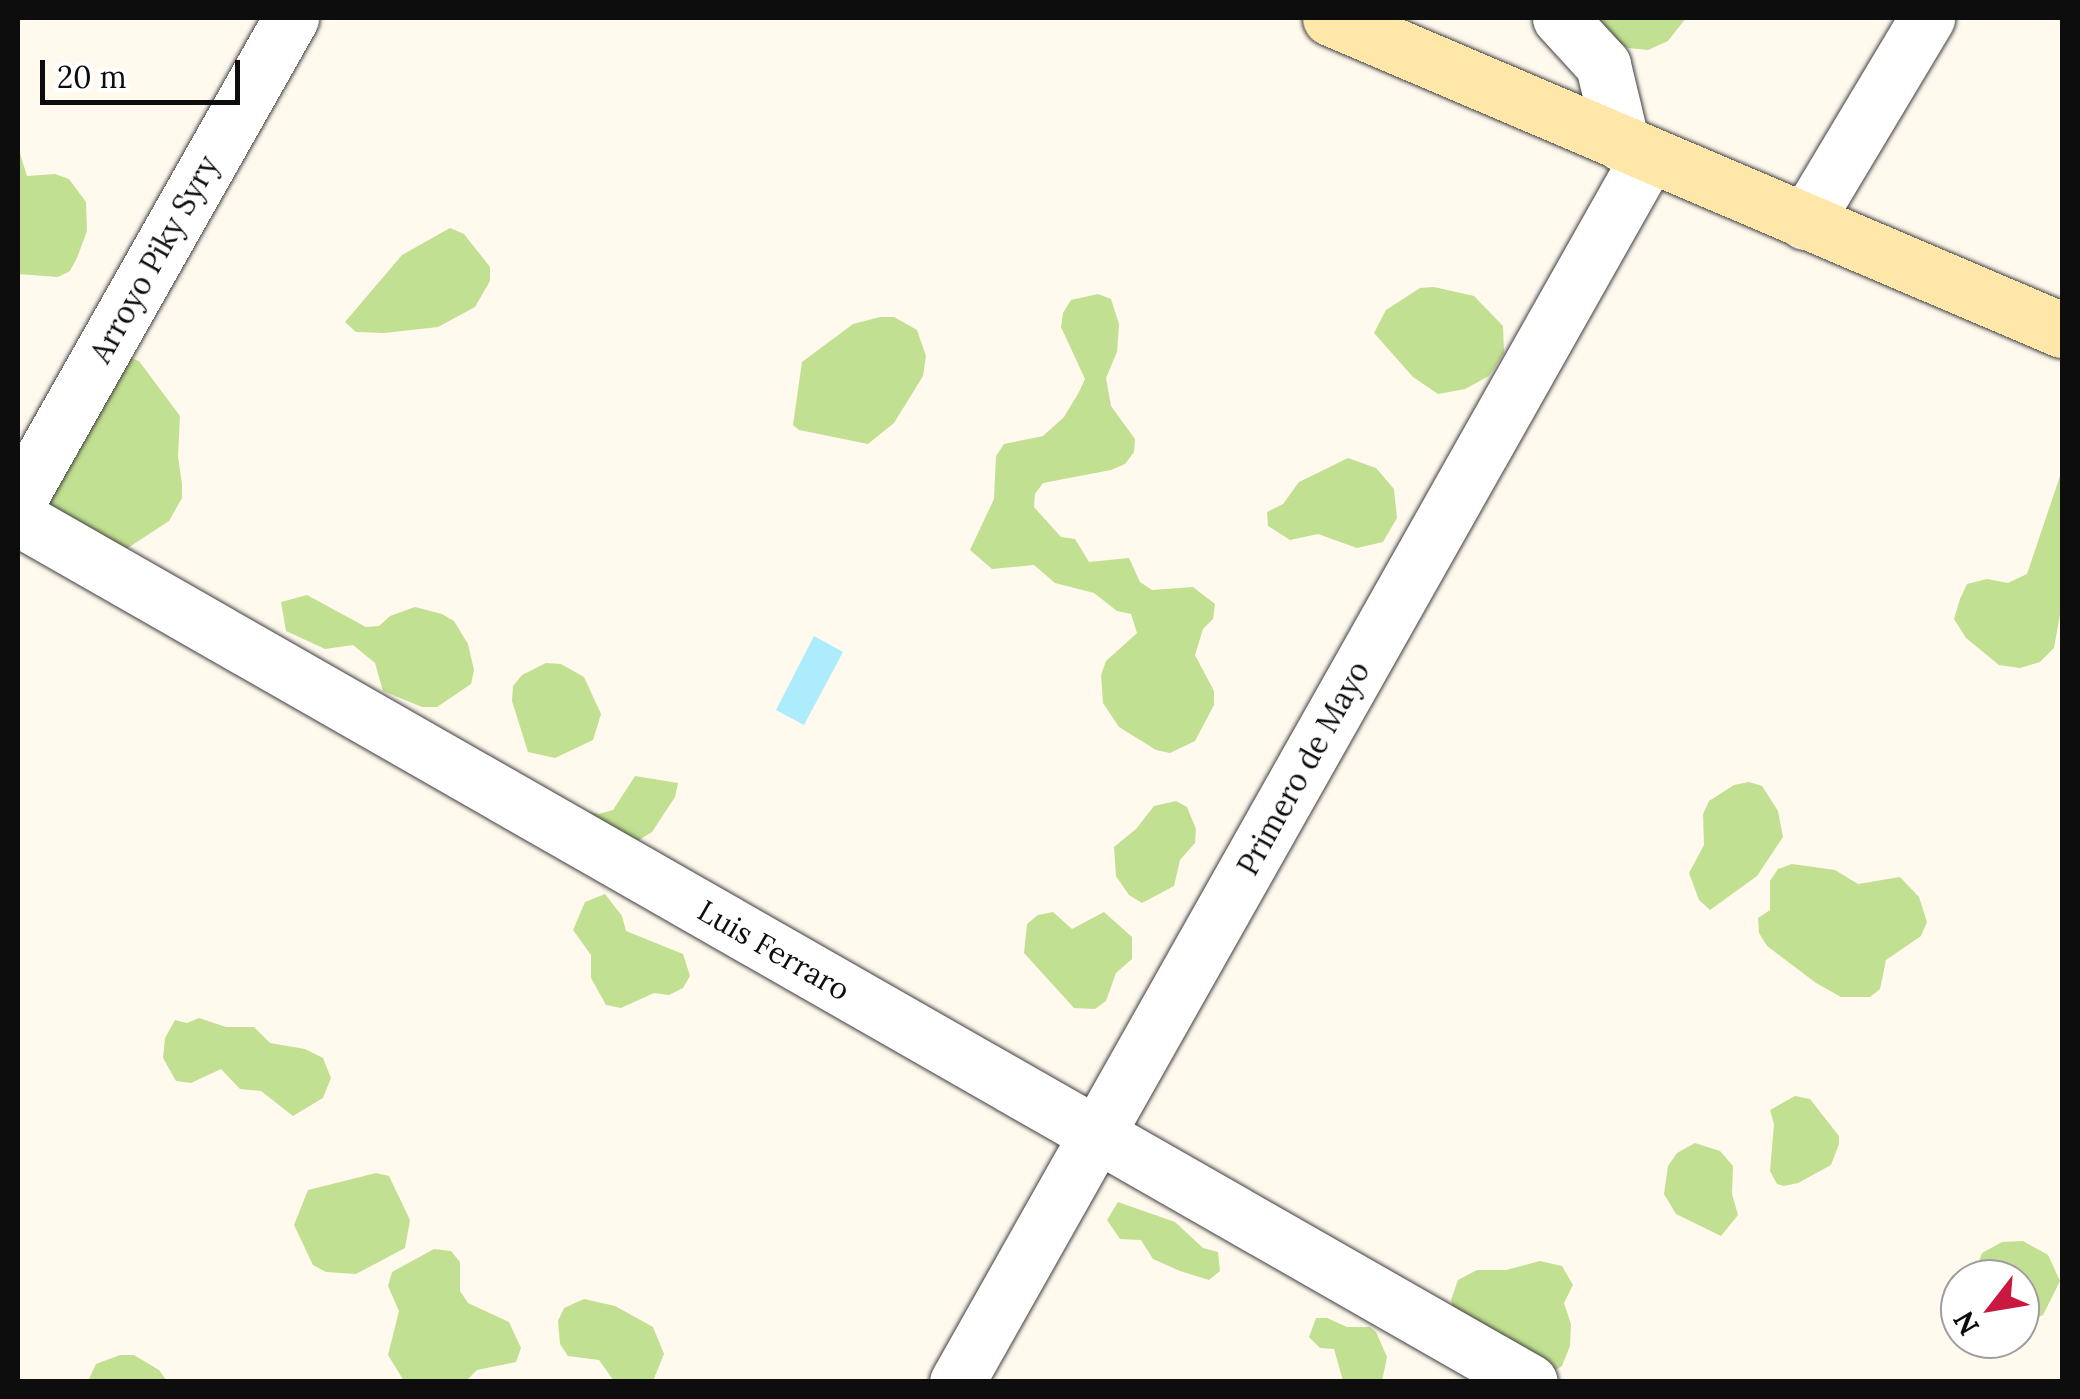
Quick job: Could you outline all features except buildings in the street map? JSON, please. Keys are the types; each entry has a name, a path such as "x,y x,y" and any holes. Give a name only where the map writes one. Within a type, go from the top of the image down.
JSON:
{"main road":[{"path":"1330,18 2062,330"}],"street":[{"name":"Arroyo Piky Syry","path":"18,502 291,18"},
{"path":"1560,18 1603,65 1635,149"},
{"path":"1805,222 1926,18"},
{"name":"Primero de Mayo","path":"957,1382 1635,149"},
{"name":"Luis Ferraro","path":"18,518 1530,1382"}],"green space":[{"path":"1597,18 1686,18 1668,41 1648,50 1628,48 1609,38"},
{"path":"18,147 27,176 55,174 69,179 86,202 87,231 77,258 70,271 58,277 18,274"},
{"path":"450,228 464,234 490,267 490,281 475,307 438,327 356,332 345,322 402,255"},
{"path":"1434,287 1474,296 1503,326 1504,353 1489,376 1465,389 1438,394 1413,377 1374,333 1386,310 1420,288"},
{"path":"1098,294 1111,299 1119,324 1117,352 1106,378 1111,406 1135,439 1134,452 1125,464 1111,470 1043,483 1035,494 1034,507 1061,537 1075,539 1089,562 1129,558 1140,582 1152,590 1193,587 1215,604 1213,619 1203,629 1195,655 1214,691 1214,705 1195,741 1170,753 1156,750 1119,727 1103,703 1101,675 1106,661 1137,633 1131,614 1117,611 1094,593 1055,583 1034,565 992,569 970,550 994,499 996,456 1004,444 1043,436 1064,417 1079,392 1085,379 1061,327 1063,313 1071,300"},
{"path":"894,317 917,330 926,356 923,376 894,423 868,444 799,430 793,425 802,362 853,324"},
{"path":"126,356 139,361 180,416 182,498 169,521 123,551 58,526 19,447 35,414"},
{"path":"1348,458 1376,468 1394,489 1397,518 1383,542 1357,548 1318,534 1290,540 1268,526 1267,512 1283,504 1299,482"},
{"path":"2062,470 2062,603 2054,648 2040,662 2020,668 1999,665 1966,638 1954,619 1960,599 1967,584 1987,579 2008,583 2027,574"},
{"path":"307,595 366,627 379,626 390,616 415,607 442,614 454,621 468,644 474,670 471,684 437,707 422,707 383,691 375,663 353,645 325,649 286,631 281,602"},
{"path":"546,663 561,664 584,677 601,714 593,740 555,758 528,752 512,701 513,686 522,675"},
{"path":"635,776 678,783 675,797 652,832 639,840 625,845 570,808 599,814 613,810"},
{"path":"1749,782 1762,786 1778,811 1783,837 1757,876 1710,910 1699,900 1689,873 1704,845 1703,814 1709,801 1734,785"},
{"path":"1176,801 1187,807 1196,829 1195,843 1180,860 1174,886 1142,903 1129,895 1116,876 1114,847 1136,829 1154,806"},
{"path":"1792,864 1835,870 1858,884 1900,877 1919,897 1927,922 1921,936 1886,960 1880,989 1870,997 1841,997 1816,983 1767,946 1759,933 1758,918 1770,910 1770,881 1778,869"},
{"path":"605,894 622,916 626,931 683,954 690,976 683,988 669,995 654,993 621,1008 606,1005 591,978 591,955 573,930 585,902"},
{"path":"1053,912 1072,929 1104,912 1132,937 1132,959 1116,973 1106,1001 1095,1009 1074,1008 1024,953 1027,924 1038,915"},
{"path":"199,1018 226,1027 254,1027 270,1043 305,1049 323,1058 331,1078 323,1098 293,1116 261,1091 240,1089 221,1069 191,1083 176,1081 163,1058 165,1038 175,1020 187,1023"},
{"path":"1795,1096 1810,1099 1839,1136 1839,1144 1831,1165 1784,1186 1777,1184 1770,1171 1774,1124 1770,1110"},
{"path":"1695,1143 1720,1151 1733,1166 1732,1194 1738,1215 1721,1236 1676,1214 1664,1194 1668,1166 1677,1153"},
{"path":"376,1173 389,1176 410,1220 405,1248 356,1274 326,1272 313,1265 294,1225 308,1190"},
{"path":"1118,1202 1175,1222 1203,1248 1218,1252 1220,1271 1209,1280 1180,1271 1153,1259 1141,1240 1120,1239 1107,1220"},
{"path":"2023,1241 2048,1255 2060,1281 2043,1315 2040,1316 2040,1259 1980,1259 1982,1253 2002,1242"},
{"path":"434,1249 451,1251 460,1262 460,1291 468,1303 509,1322 521,1348 516,1362 477,1370 466,1381 404,1381 388,1355 399,1311 388,1286 392,1272"},
{"path":"1540,1261 1562,1266 1573,1285 1564,1303 1571,1324 1570,1346 1562,1366 1549,1374 1453,1308 1451,1300 1458,1280 1477,1270 1506,1270"},
{"path":"584,1299 615,1306 653,1327 664,1354 653,1381 614,1381 599,1360 568,1356 560,1344 558,1321 564,1308"},
{"path":"1316,1318 1327,1318 1347,1327 1370,1327 1376,1332 1387,1357 1382,1381 1343,1381 1334,1349 1320,1348 1309,1337"},
{"path":"120,1355 134,1355 159,1370 167,1381 88,1381 96,1364"}],"water":[{"path":"814,636 843,652 804,725 776,710"}]}
